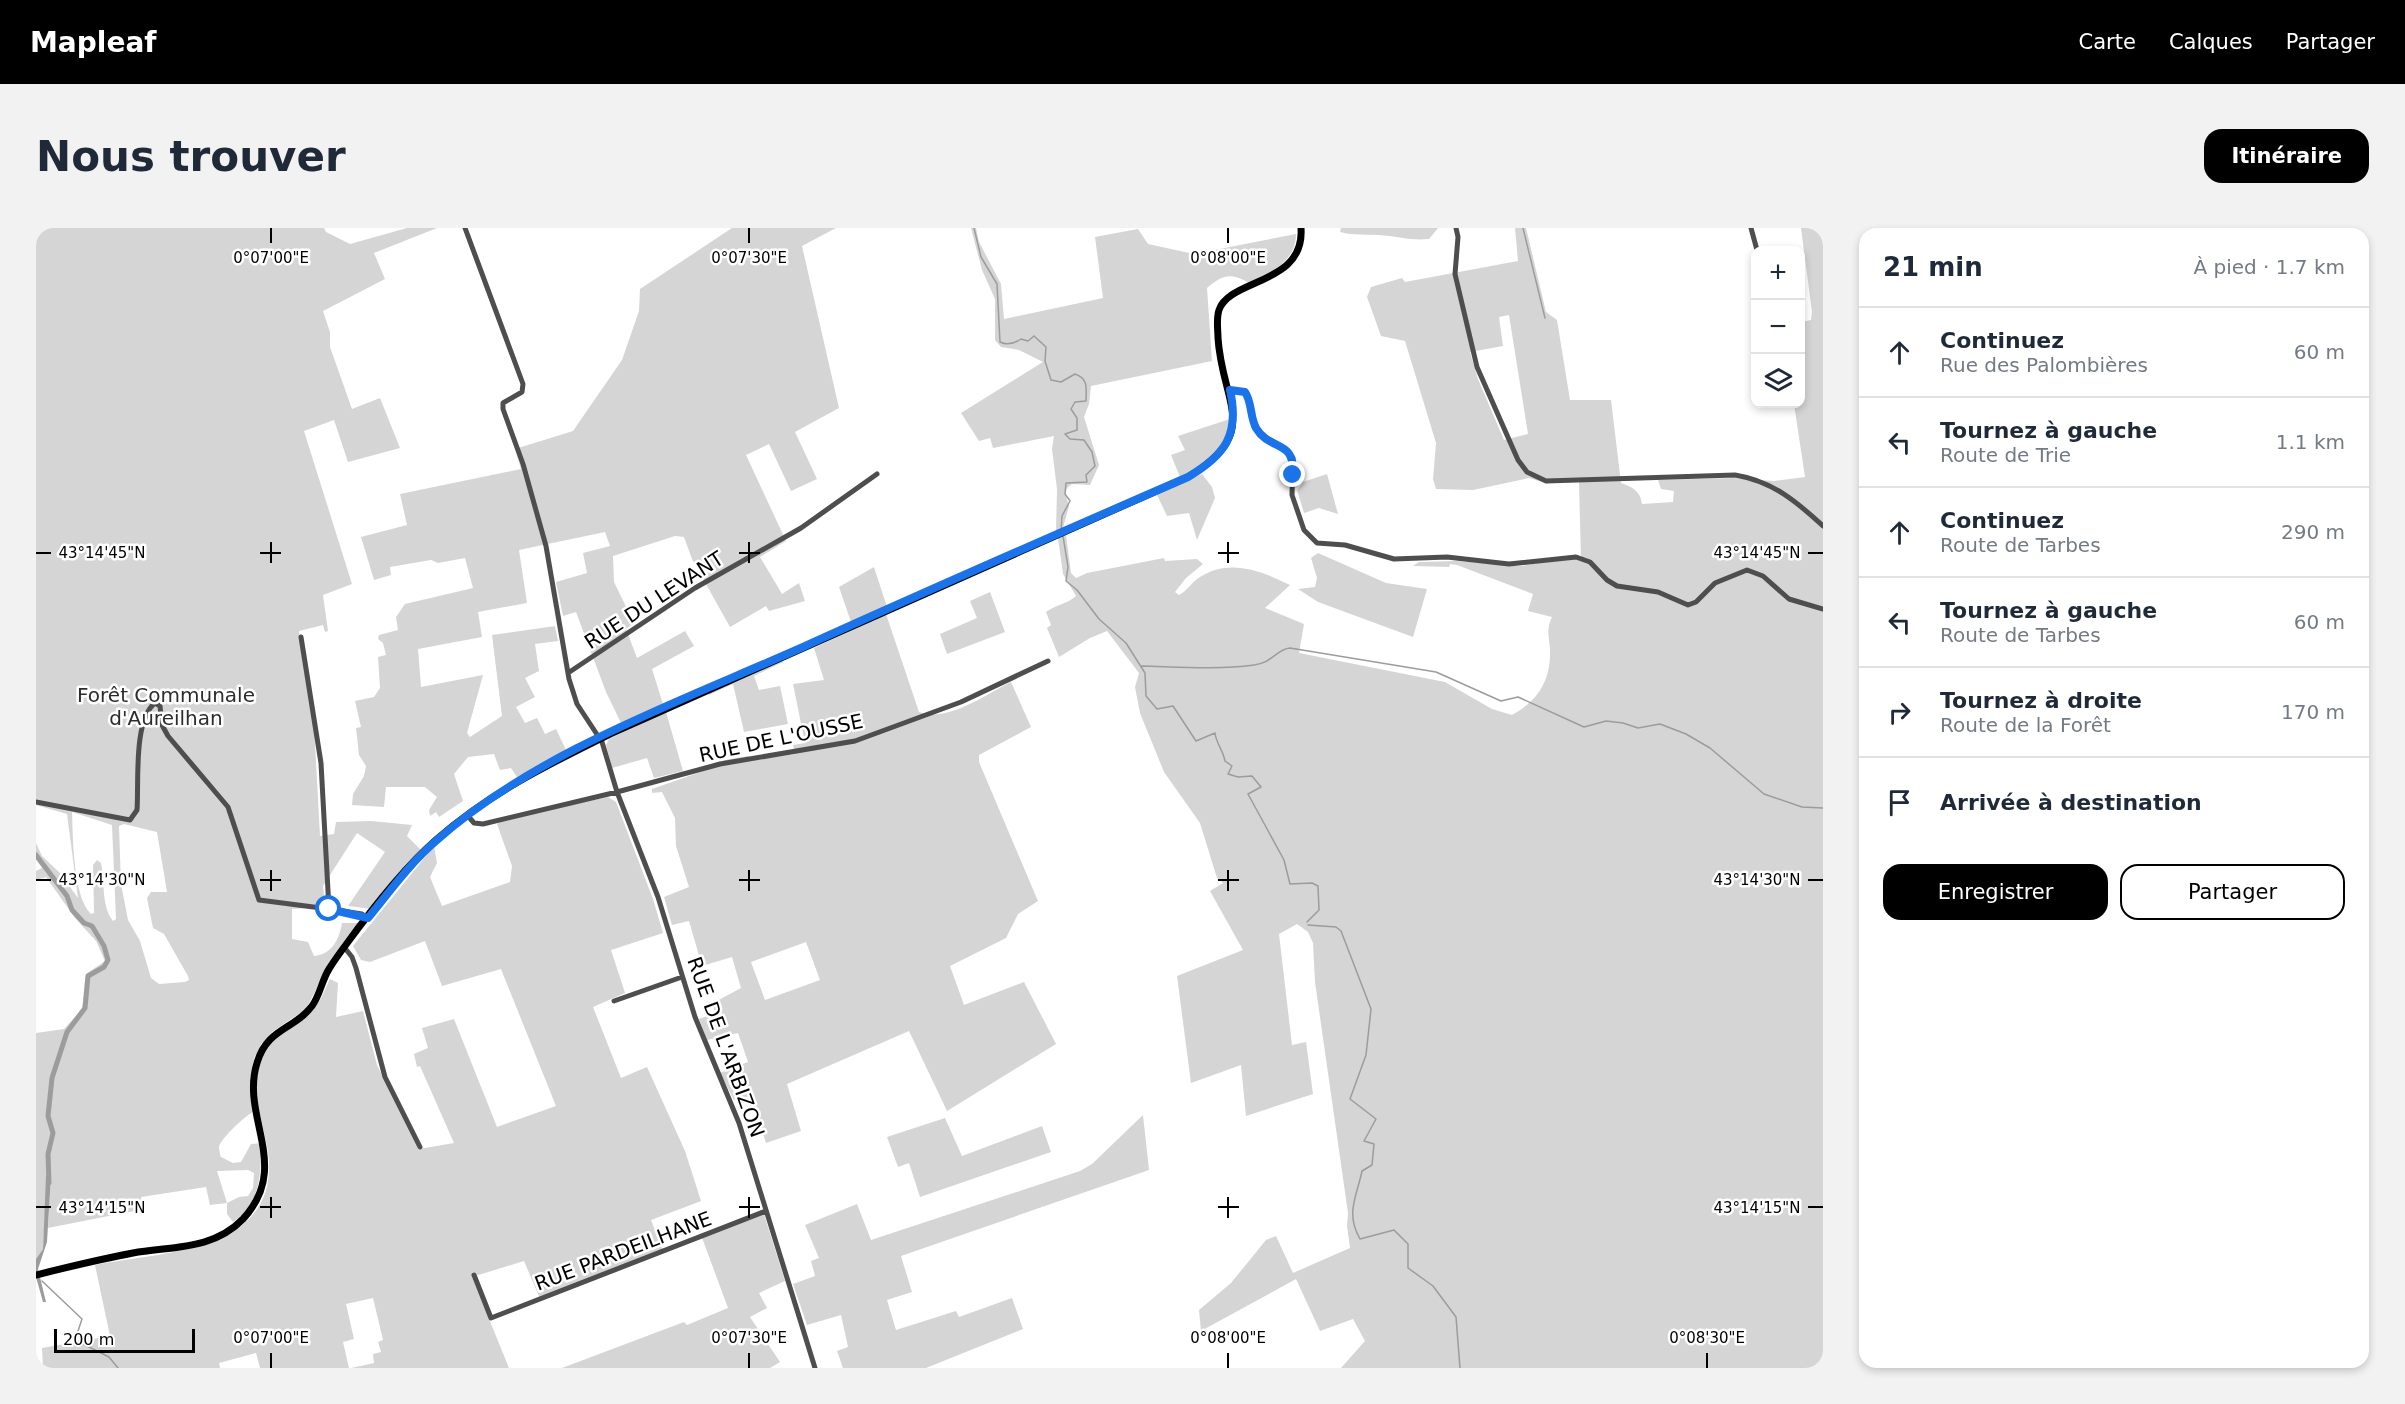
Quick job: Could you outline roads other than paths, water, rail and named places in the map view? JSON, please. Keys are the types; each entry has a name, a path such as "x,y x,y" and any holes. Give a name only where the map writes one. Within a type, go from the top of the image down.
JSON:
{"main road":[{"path":"40,1274 135,1253 197,1245 225,1234 244,1218 259,1193 266,1159 254,1101 256,1063 270,1037 311,1007 333,963 344,947 435,841 468,816 532,772 600,738 1188,477 1206,466 1226,446 1232,432 1234,418 1230,390 1220,362 1219,311 1231,293 1269,279 1285,265 1299,246 1301,228"}],"street":[{"name":"RUE DE L'ARBIZON","path":"465,228 523,384 522,392 503,403 503,409 523,464 546,546 568,673 578,704 600,738 617,792 658,897 708,1055 739,1123 815,1368"},
{"path":"1456,228 1458,237 1455,274 1478,367 1518,460 1527,472 1546,481 1564,482 1735,475 1752,478 1769,484 1791,497 1823,526"},
{"path":"1751,228 1756,246"},
{"path":"1230,390 1245,392 1253,421 1260,433 1285,448 1293,458 1292,495 1304,530 1317,543 1346,545 1394,559 1447,557 1509,564 1576,557 1590,562 1607,580 1617,586 1658,592 1688,605 1696,602 1715,583 1748,570 1753,571 1789,599 1823,609"},
{"name":"RUE DU LEVANT","path":"568,673 695,588 810,523 877,474"},
{"path":"301,637 321,762 329,909"},
{"name":"RUE DE L'OUSSE","path":"468,816 474,823 483,824 617,792 720,764 855,741 962,702 1048,661"},
{"path":"36,802 130,820 134,817 137,810 140,743 145,716 155,703 160,706 162,725 168,736 228,807 259,900 329,909 368,918"},
{"path":"344,947 352,957 386,1077 420,1147"},
{"path":"614,1001 682,977"},
{"name":"RUE PARDEILHANE","path":"474,1275 491,1318 766,1211"}],"waterway":[{"path":"974,228 981,257 997,284 1000,342 1011,344 1021,339 1028,341 1034,336 1046,347 1045,361 1051,380 1061,382 1075,374 1083,378 1086,384 1086,401 1075,402 1071,409 1077,418 1077,430 1065,434 1070,439 1084,440 1092,452 1095,466 1086,475 1087,482 1066,483 1065,494 1070,501 1062,516 1061,532"},
{"path":"1523,228 1545,318"},
{"path":"1063,536 1068,567 1066,581 1077,590 1099,619 1126,643 1145,673 1146,696 1157,709 1173,706 1196,741 1215,733 1225,761 1232,766 1228,774 1238,777 1252,776 1261,787 1248,794 1284,860 1290,884 1312,883 1318,886 1319,910 1307,922"},
{"path":"1142,666 1240,667 1260,664 1290,648 1436,672 1501,701 1518,697 1584,727 1606,721 1638,728 1660,724 1686,734 1710,748 1764,794 1802,807 1823,808"},
{"path":"36,855 67,896 72,910 84,923 92,926 104,946 108,960 104,967 88,976 85,1008 67,1032 52,1078 48,1116 53,1133 48,1154 49,1183"},
{"path":"1308,925 1336,927 1341,931 1371,1009 1366,1055 1350,1099 1376,1119 1364,1141 1374,1144 1372,1165 1362,1171 1355,1197 1353,1221 1356,1230 1360,1239 1394,1230 1408,1244 1408,1268 1433,1286 1456,1317 1460,1368"},
{"path":"42,1281 82,1319 75,1340 109,1357 118,1368"}],"park label":[{"name":"Forêt Communale d'Aureilhan","path":"166,706"}]}
